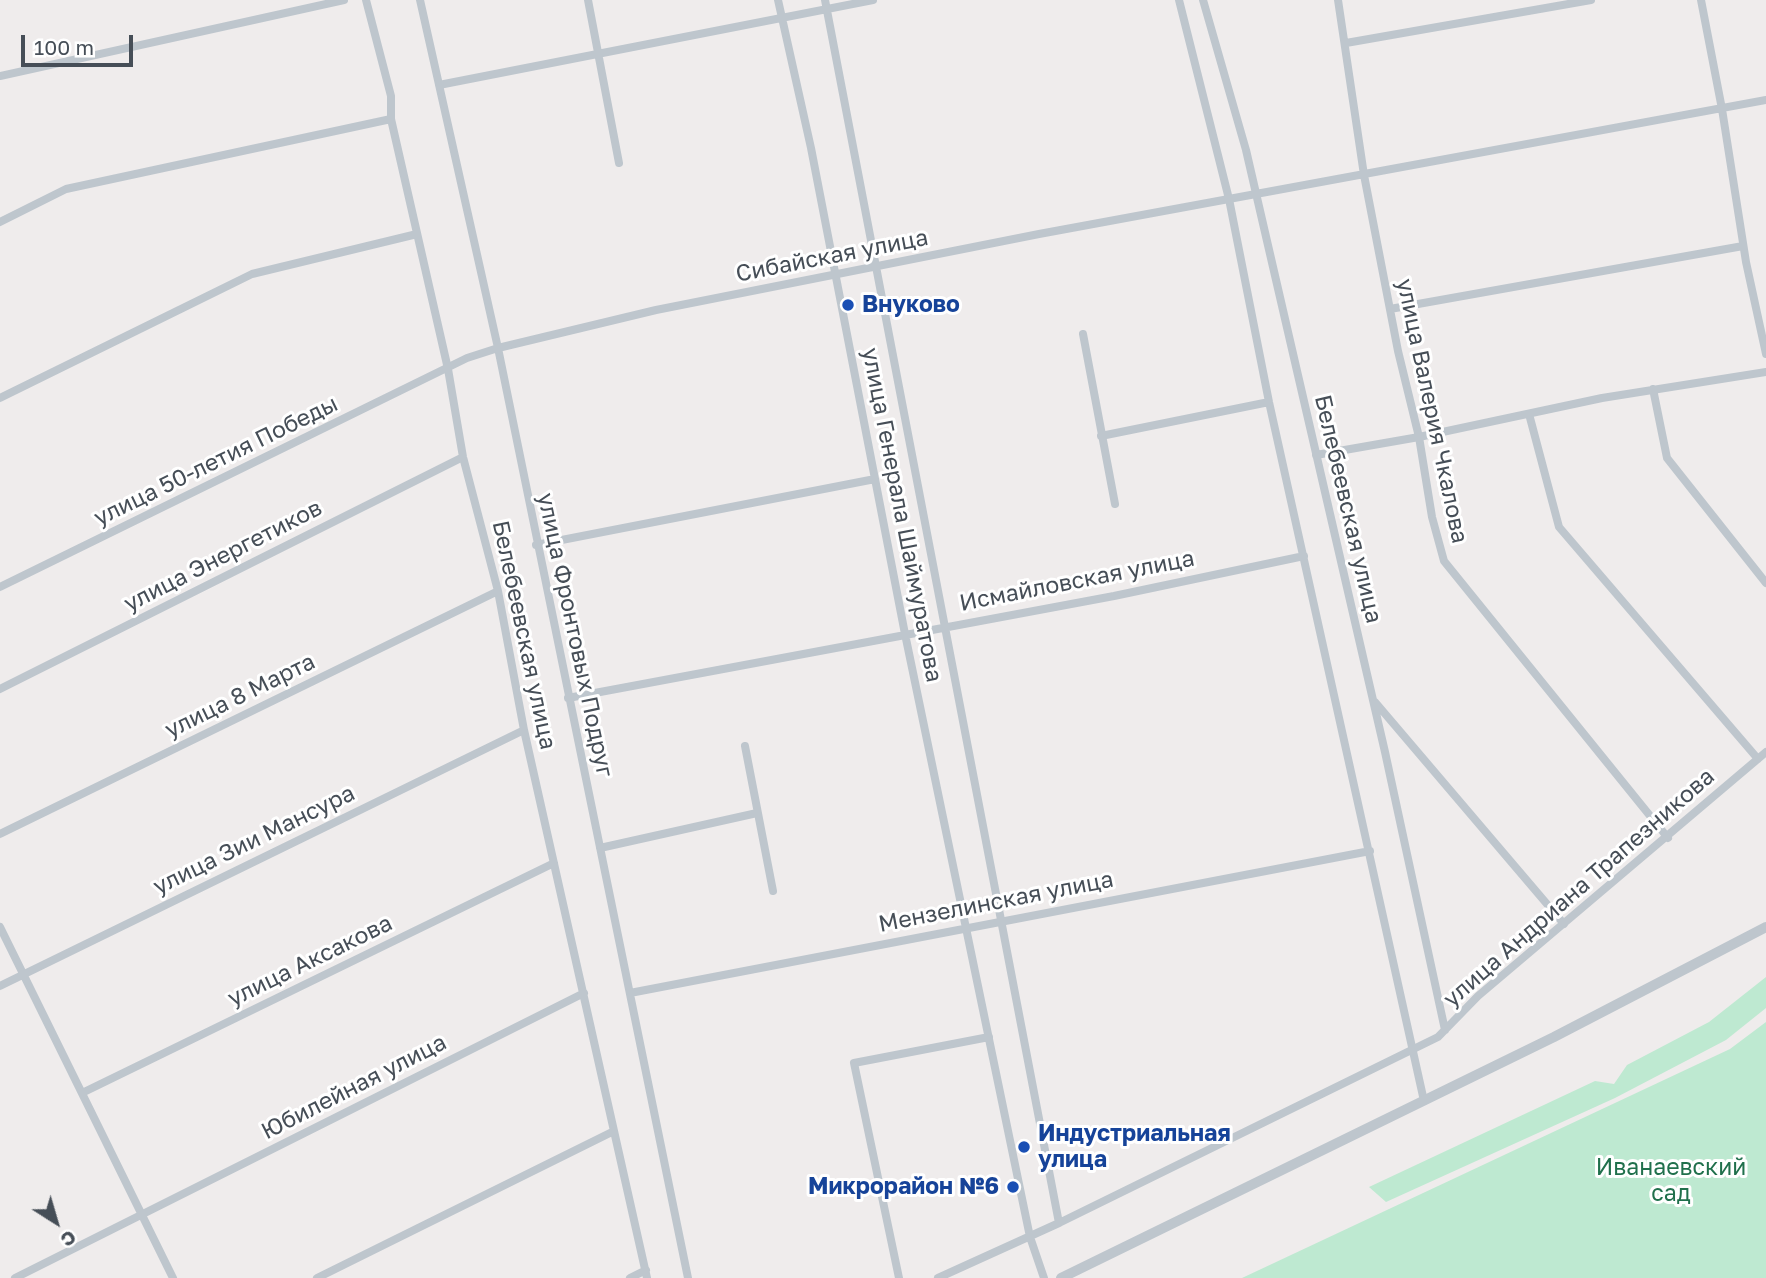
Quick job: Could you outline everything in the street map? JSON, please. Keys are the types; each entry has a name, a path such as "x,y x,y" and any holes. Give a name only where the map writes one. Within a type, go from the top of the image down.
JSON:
{"street":[{"path":"0,76 344,0"},
{"name":"Белебеевская улица","path":"366,0 391,96 391,119 448,369 463,457 498,591 524,730 646,1274"},
{"name":"улица Фронтовых Подруг","path":"420,0 498,348 536,545 688,1278"},
{"path":"588,0 620,163"},
{"name":"улица Генерала Шаймуратова","path":"778,0 811,148 905,634 1030,1237 1044,1278"},
{"path":"439,85 781,18 826,4 873,0"},
{"path":"1179,0 1229,199 1269,402 1415,1049 1424,1101"},
{"name":"Белебеевская улица","path":"1203,0 1246,150 1254,196 1373,700 1445,1030"},
{"name":"улица Валерия Чкалова","path":"1338,0 1364,175 1419,438 1432,517 1444,561 1668,838"},
{"path":"1346,43 1591,0"},
{"path":"1701,0 1723,109 1743,246 1766,354"},
{"path":"826,4 874,268 1059,1223"},
{"name":"Сибайская улица","path":"448,369 467,358 498,348 656,310 1229,199 1766,100"},
{"path":"0,222 66,189 391,119"},
{"path":"0,398 252,274 417,234"},
{"path":"1390,309 1743,246"},
{"path":"1083,334 1115,504"},
{"name":"улица 50-летия Победы","path":"0,587 448,369"},
{"path":"1316,454 1419,438 1653,389 1766,372"},
{"path":"1653,389 1667,458 1766,583"},
{"path":"1101,436 1269,402"},
{"path":"1529,414 1559,527 1758,759"},
{"name":"улица Энергетиков","path":"0,689 463,457"},
{"path":"536,545 875,479"},
{"name":"Исмайловская улица","path":"568,698 1114,596 1304,556"},
{"name":"улица 8 Марта","path":"0,834 498,591"},
{"path":"1373,700 1564,924"},
{"name":"улица Зии Мансура","path":"0,986 524,730"},
{"path":"745,746 774,891"},
{"name":"улица Андриана Трапезникова","path":"1415,1049 1445,1030 1478,996 1668,838 1766,752"},
{"path":"600,848 757,813"},
{"name":"Мензелинская улица","path":"630,993 1370,851"},
{"name":"улица Аксакова","path":"82,1093 554,863"},
{"path":"0,927 173,1278"},
{"path":"1061,1278 1424,1101 1712,957 1766,927"},
{"name":"Юбилейная улица","path":"15,1278 584,993"},
{"path":"899,1278 854,1063 989,1037"},
{"path":"938,1278 1030,1237 1415,1049"},
{"path":"317,1278 614,1131"},
{"path":"630,1278 646,1274"}],"green space":[{"path":"1766,977 1766,1008 1726,1040 1615,1098 1386,1202 1369,1187 1595,1081 1614,1084 1627,1065 1709,1022"},
{"name":"Иванаевский сад","path":"1766,1022 1766,1278 1242,1278 1730,1049"}],"place":[{"name":"Внуково","path":"848,305"},
{"name":"Индустриальная улица","path":"1024,1147"},
{"name":"Микрорайон №6","path":"1013,1187"}]}
